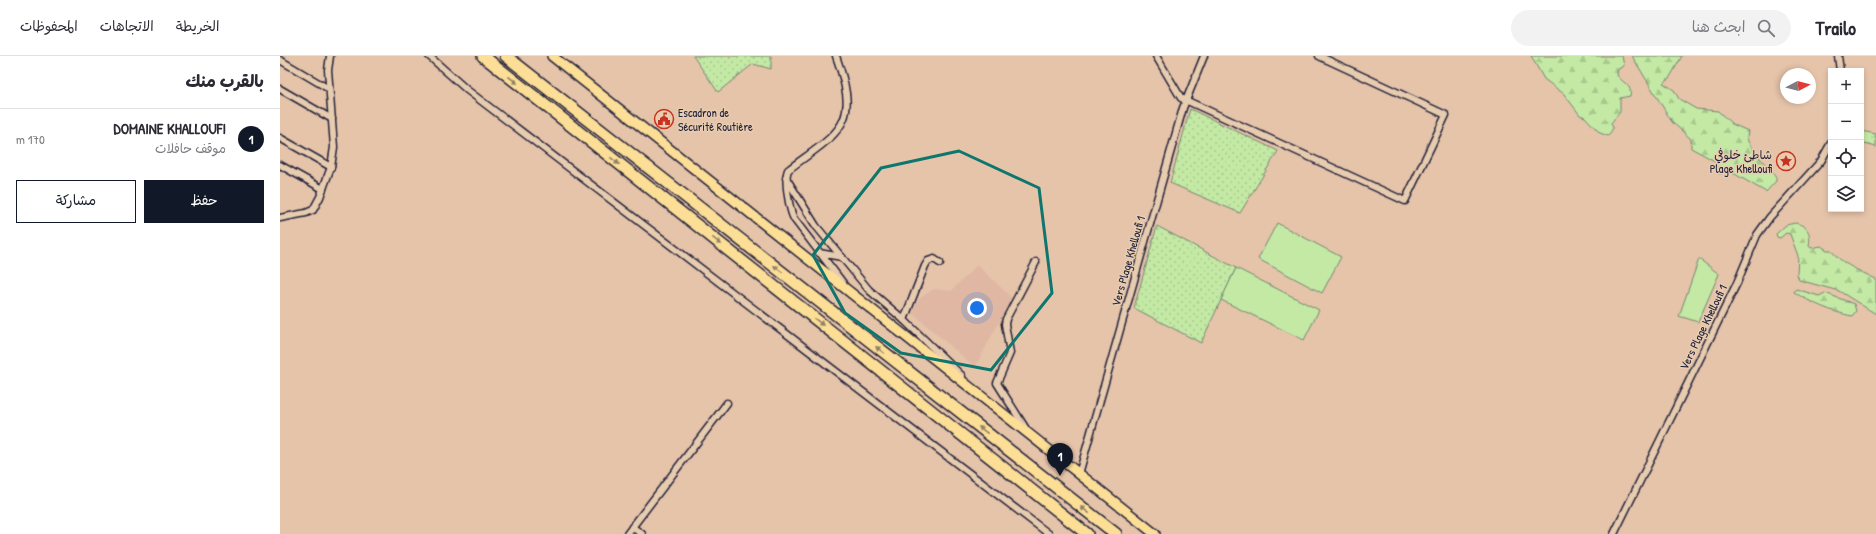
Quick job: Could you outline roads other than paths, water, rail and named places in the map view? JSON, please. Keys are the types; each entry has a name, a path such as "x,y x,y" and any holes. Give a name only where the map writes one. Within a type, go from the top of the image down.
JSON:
{"highway":[{"path":"483,56 1087,534"},
{"path":"506,56 1116,534"}],"main road":[{"path":"552,56 1155,534"}],"street":[{"path":"280,218 306,213 313,210 323,190 331,167 334,147 328,70 330,56"},
{"path":"429,56 467,90 1049,534"},
{"path":"836,56 846,88 847,109 844,119 834,136 788,170 786,178 793,216 819,253 853,296"},
{"path":"1156,56 1178,94 1186,100 1406,201 1446,115 1319,56"},
{"name":"Vers Plage Khelloufi 1","path":"1079,474 1186,100 1204,56"},
{"path":"1838,56 1840,68"},
{"path":"280,60 329,89"},
{"path":"280,89 332,119"},
{"path":"280,138 331,167"},
{"name":"Vers Plage Khelloufi 1","path":"1614,534 1737,283 1757,235 1770,217 1821,161 1828,148"},
{"path":"280,165 323,190"},
{"path":"786,178 816,226 869,290 904,320 985,398"},
{"path":"819,253 842,257"},
{"path":"904,320 928,261 934,259 940,263"},
{"path":"1029,434 997,383 1010,353 1005,324 1006,320 1036,262"},
{"path":"627,534 727,403"},
{"path":"632,527 642,534"}],"place":[{"name":"Escadron de Sécurité Routière","path":"664,119"},
{"name":"شاطئ خلوفي Plage Khelloufi","path":"1786,161"},
{"name":"DOMAINE KHALLOUFI","path":"1060,476"}]}
